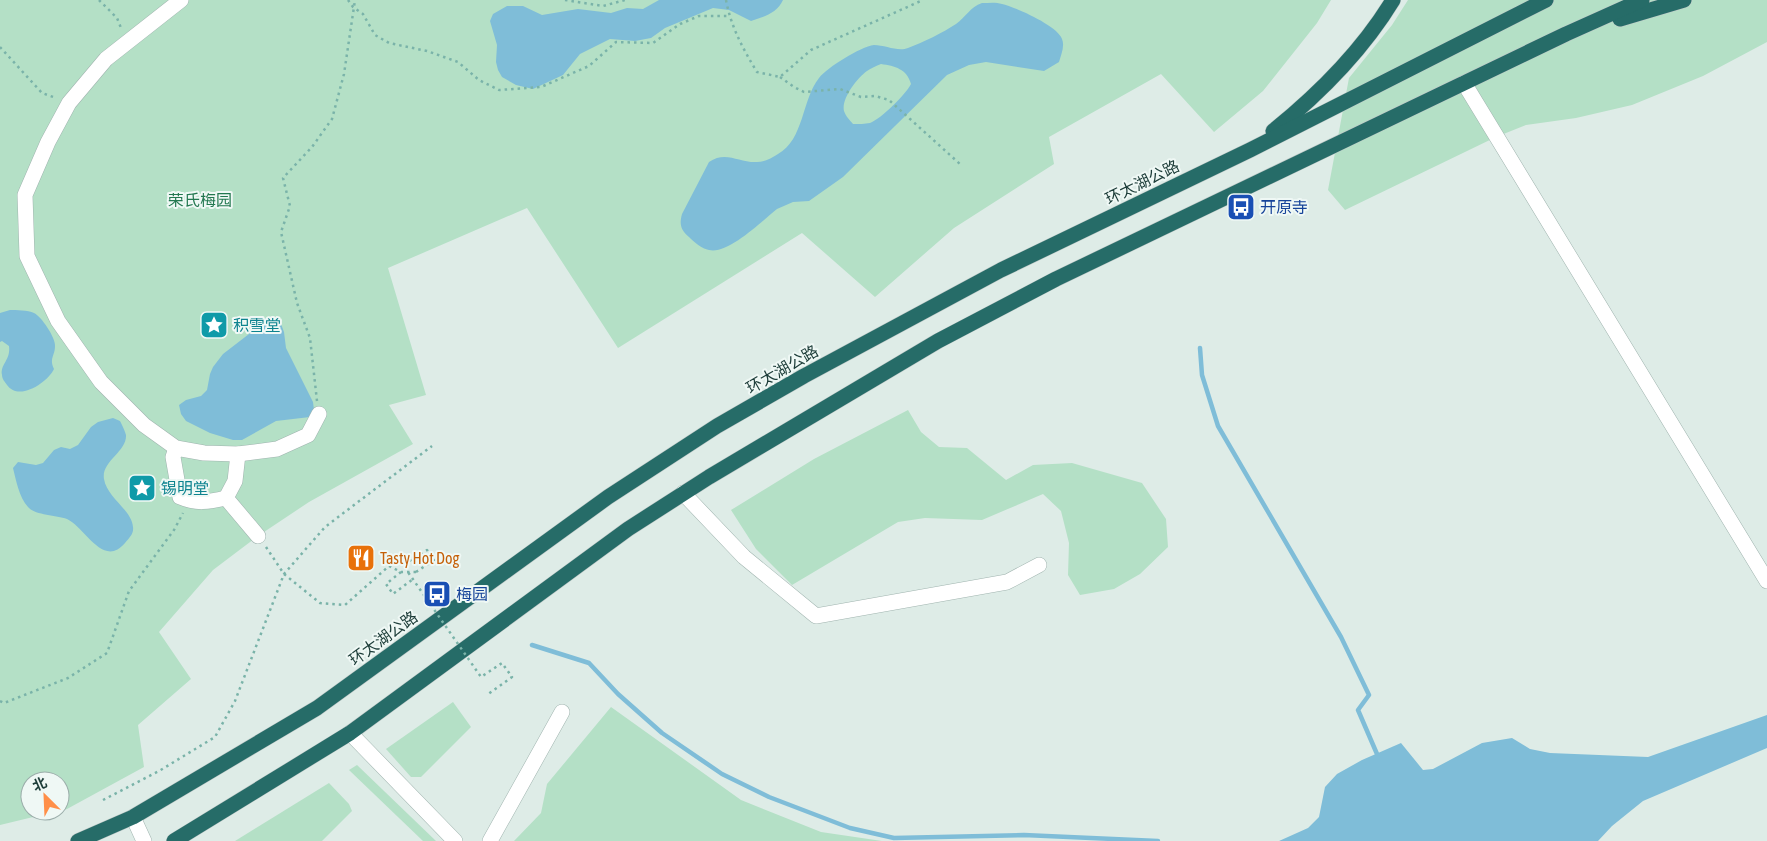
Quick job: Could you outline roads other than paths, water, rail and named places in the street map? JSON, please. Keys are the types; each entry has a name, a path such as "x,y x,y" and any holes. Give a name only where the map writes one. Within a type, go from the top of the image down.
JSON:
{"highway":[{"path":"1250,150 1301,108 1340,70 1393,0"},
{"name":"环太湖公路","path":"78,841 132,818 317,708 608,496 717,426 804,376 1001,270 1250,150 1546,0"},
{"path":"174,841 350,733 628,529 683,493 938,341 1048,283 1566,34 1642,0"},
{"path":"1566,34 1684,0"}],"street":[{"path":"180,0 106,59 69,103 48,142 25,195 27,256 58,321 101,382 144,426 176,448 204,453 238,454 277,449 308,435 319,414"},
{"path":"1464,83 1767,581"},
{"path":"176,448 172,458 180,496 190,501 209,502 226,498 235,481 238,454"},
{"path":"683,493 744,558 816,616 1007,582 1039,565"},
{"path":"226,498 258,536"},
{"path":"490,841 562,712"},
{"path":"350,733 455,841"},
{"path":"132,818 144,841"}],"water":[{"path":"659,0 783,0 774,11 751,21 729,10 713,8 665,28 651,38 635,41 610,39 580,54 563,75 533,89 516,85 502,77 498,70 496,62 497,45 490,21 493,14 507,6 523,6 542,15 578,9 611,13 627,8 643,9"},
{"path":"982,3 1000,3 1026,13 1053,28 1063,42 1059,62 1044,71 986,62 969,65 947,75 843,177 809,201 793,202 777,209 745,236 717,250 701,247 684,232 681,227 682,214 709,162 721,157 727,157 760,162 773,157 787,148 798,129 813,87 829,68 853,53 874,45 904,49 920,43 956,24","holes":["881,64 900,69 907,75 911,84 893,106 875,121 853,124 844,111 847,95 867,71"]},
{"path":"10,310 29,311 37,315 48,328 55,342 52,362 54,369 40,384 26,391 12,390 2,376 9,346 2,341 0,342 0,313"},
{"path":"267,318 281,324 286,348 313,402 314,410 310,417 276,421 242,440 233,440 210,433 186,421 181,414 179,405 186,400 201,396 207,390 213,367 223,354 249,334 258,319"},
{"path":"113,418 120,421 126,435 123,447 106,467 104,479 110,492 132,521 133,532 117,550 109,551 95,544 74,523 67,519 31,510 20,493 13,468 18,462 36,465 43,463 54,450 61,447 70,449 78,445 91,427 98,422"},
{"path":"1767,715 1767,748 1643,801 1612,826 1598,841 1279,841 1308,828 1319,817 1325,787 1337,774 1362,760 1401,743 1423,770 1433,769 1482,743 1512,738 1530,749 1550,753 1648,757"}],"waterway":[{"path":"1200,348 1202,375 1218,426 1341,637 1369,695 1358,710 1377,754"},
{"path":"532,645 589,663 618,694 662,733 722,774 769,797 850,828 894,838 1024,835 1158,841"}],"place":[{"name":"开原寺","path":"1241,207"},
{"name":"积雪堂","path":"214,325"},
{"name":"锡明堂","path":"142,488"},
{"name":"Tasty Hot Dog","path":"361,558"},
{"name":"梅园","path":"437,594"}],"park label":[{"name":"荣氏梅园","path":"200,200"}]}
